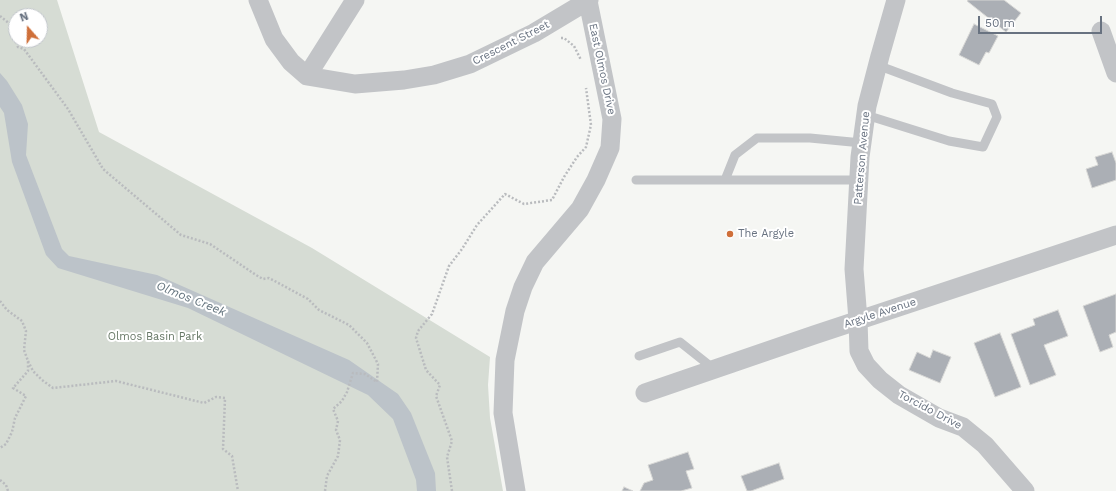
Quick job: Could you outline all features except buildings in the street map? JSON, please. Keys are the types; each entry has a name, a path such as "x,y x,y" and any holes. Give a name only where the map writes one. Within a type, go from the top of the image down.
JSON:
{"street":[{"name":"Crescent Street","path":"258,0 274,40 290,62 307,76 354,84 404,80 434,75 470,64 534,33 588,0"},
{"path":"307,76 356,0"},
{"name":"East Olmos Drive","path":"516,491 503,413 505,360 515,311 523,287 534,262 580,209 596,180 610,148 612,119 588,0"},
{"name":"Patterson Avenue","path":"858,320 854,269 862,143 866,115 877,65 896,0"},
{"path":"1101,31 1116,73"},
{"name":"Argyle Avenue","path":"646,393 858,320 1116,235"},
{"name":"Torcido Drive","path":"858,320 859,351 866,365 880,380 912,403 939,418 963,427 985,445 1025,491"}],"lane":[{"path":"866,115 949,141 983,147 997,117 992,104 952,93 877,65"},
{"path":"725,180 735,155 757,138 810,138 862,143"},
{"path":"636,180 859,180"},
{"path":"639,356 680,342 715,369"}],"path":[{"path":"0,16 11,25 18,47 24,49 68,109 103,169 181,235 210,244 263,279 268,278 308,299 319,310 349,325 366,343 378,364 377,382 365,374 353,372 347,392 342,401 333,409 338,421 336,430 340,440 338,456 327,476 324,491"},
{"path":"534,33 564,38 574,46 584,66"},
{"path":"452,491 447,457 452,441 436,396 440,385 426,370 416,338 418,331 432,314 448,266 462,249 477,225 505,194 524,204 552,200 564,177 586,146 591,125 585,82"},
{"path":"0,301 7,310 22,322 26,330 24,350 28,361 33,370 42,380 53,388 116,381 204,402 216,397 225,398 223,449 232,456 238,491"},
{"path":"0,448 6,444 12,432 15,418 26,396 13,388 28,371 28,361"},
{"path":"0,480 6,485 8,491"}],"green space":[{"name":"Olmos Basin Park","path":"0,0 57,0 99,132 312,248 490,357 488,385 490,418 503,491 0,491"}],"water":[{"name":"Olmos Creek","path":"0,73 7,81 22,105 28,124 26,155 62,249 69,256 157,275 349,360 398,394 411,413 435,473 436,491 417,491 416,480 393,419 368,395 188,308 58,268 46,255 12,162 4,113 0,107"}],"place":[{"name":"The Argyle","path":"730,234"}]}
